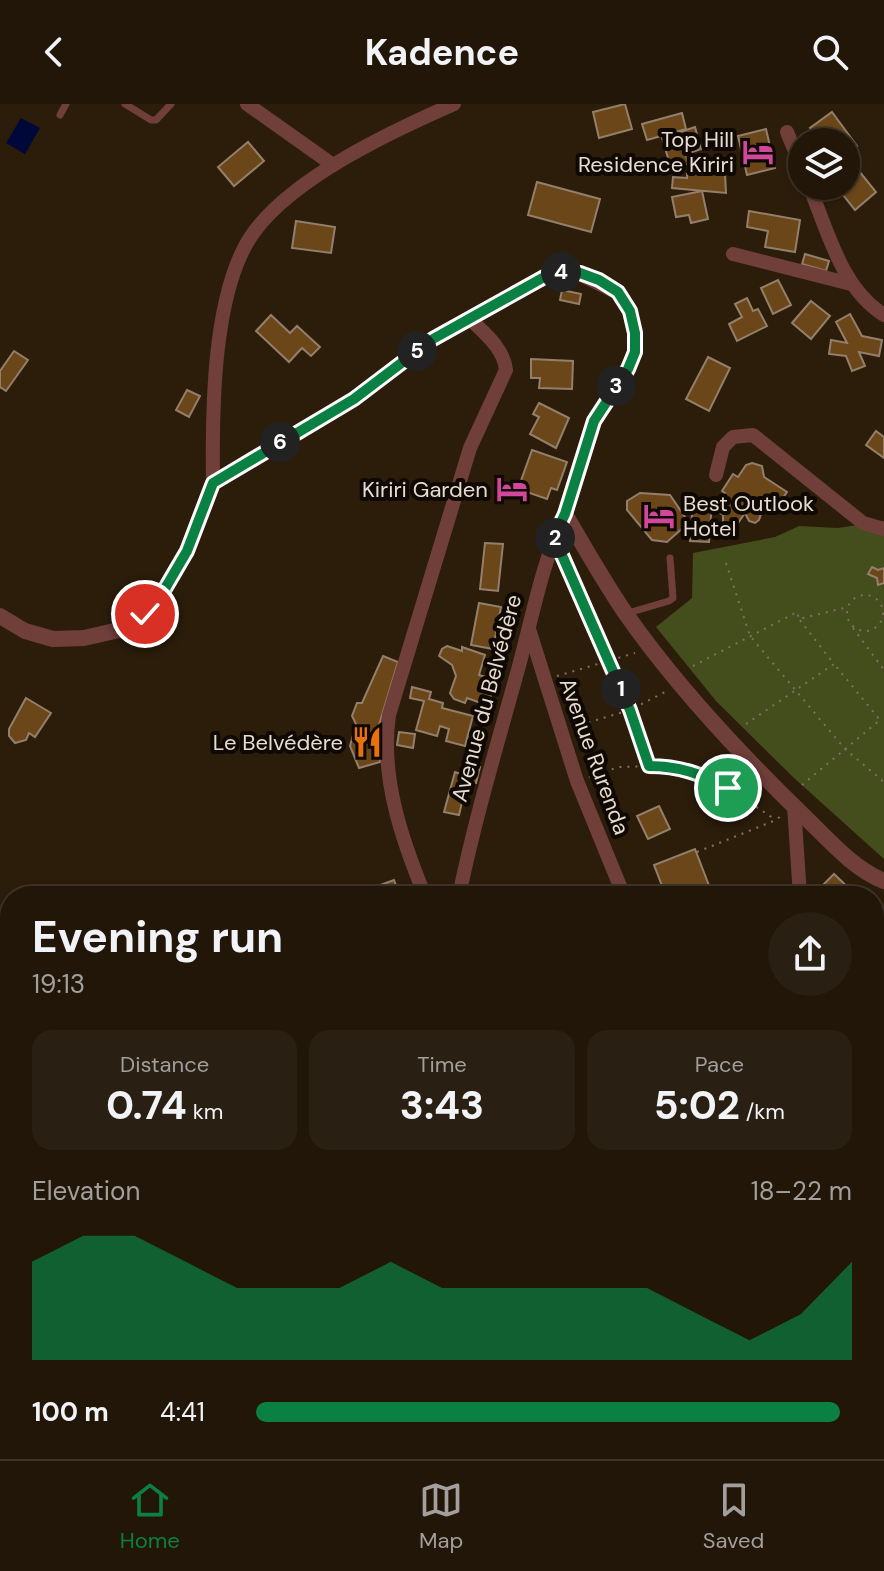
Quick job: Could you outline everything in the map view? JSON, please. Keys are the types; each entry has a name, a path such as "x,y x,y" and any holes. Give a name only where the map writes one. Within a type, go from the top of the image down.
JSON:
{"street":[{"path":"247,104 333,165"},
{"path":"0,616 25,631 53,639 84,638 119,630 145,614 163,592 187,551 213,483 214,393 226,303 233,271 255,231 285,201 333,165 403,126 454,104"},
{"path":"815,200 851,284 861,299 884,315"},
{"path":"733,254 851,284"},
{"path":"213,483 354,399 433,339 546,276 561,272 580,273 599,280 618,292 630,311 635,352 628,369 594,421 565,514 626,614 740,752 854,863 884,881"},
{"path":"421,886 405,843 390,782 386,738 389,715 470,448 506,370 505,359 499,349 469,318"},
{"path":"716,475 723,447 733,437 753,435 863,523 884,529"},
{"name":"Avenue du Belvédère","path":"461,886 543,567 565,514"},
{"name":"Avenue Rurenda","path":"529,629 577,781 620,886"},
{"path":"794,806 799,886"}],"lane":[{"path":"60,115 66,104"},
{"path":"125,104 151,120 160,118 171,104"},
{"path":"626,614 673,598 670,558"}],"path":[{"path":"554,537 630,710 649,766"},
{"path":"726,563 750,636 845,749 884,782"},
{"path":"850,624 861,631 873,629 882,620 883,607 875,598 865,595 854,598 848,607 850,624 884,670"},
{"path":"799,619 848,607"},
{"path":"693,666 797,612 799,619 834,664 882,721 802,785"},
{"path":"544,679 652,648"},
{"path":"746,724 834,664"},
{"path":"560,731 630,710 681,684"},
{"path":"577,781 619,767 671,766 698,772 776,820"},
{"path":"697,852 776,820 794,806"}],"green space":[{"path":"884,521 884,859 794,778 716,701 656,627 692,598 693,553 775,537 799,526 838,528"}],"shaded area":[{"path":"21,118 40,128 25,154 6,143"}],"building":[{"path":"625,104 632,129 599,138 593,112"},
{"path":"832,112 844,128 810,128"},
{"path":"682,113 686,129 647,140 642,124"},
{"path":"695,127 701,149 686,154 688,164 671,168 662,138"},
{"path":"766,129 775,168 747,175 738,136"},
{"path":"248,142 264,161 234,186 218,167"},
{"path":"860,172 876,192 855,210 847,200 860,200"},
{"path":"725,173 726,193 672,188 673,177"},
{"path":"537,182 600,199 591,232 528,215"},
{"path":"702,191 708,219 691,223 689,215 676,217 672,197"},
{"path":"749,211 800,220 795,252 765,247 768,231 747,227"},
{"path":"296,221 335,227 331,253 292,248"},
{"path":"805,254 829,261 826,271 802,264"},
{"path":"778,280 791,305 773,314 761,288"},
{"path":"562,290 581,294 579,304 560,300"},
{"path":"747,298 753,311 758,309 767,326 737,341 729,324 742,317 735,304"},
{"path":"811,301 830,316 811,339 792,323"},
{"path":"850,314 862,336 882,340 879,356 859,352 865,366 852,371 846,356 829,354 831,340 847,343 836,322"},
{"path":"271,315 290,333 297,326 320,347 311,356 302,348 289,362 256,331"},
{"path":"14,351 28,360 6,391 0,387 0,371"},
{"path":"708,357 730,368 709,411 686,399"},
{"path":"531,359 573,361 572,389 539,388 540,378 531,378"},
{"path":"187,390 200,396 189,417 176,410"},
{"path":"539,403 569,418 556,448 530,434 539,417 533,414"},
{"path":"876,431 884,437 884,458 866,445"},
{"path":"532,450 567,462 557,490 551,488 547,499 518,489"},
{"path":"746,465 762,466 764,477 787,492 774,511 764,505 755,523 749,521 745,513 736,526 726,527 723,525 723,515 715,510 725,493 722,491 733,474 738,477"},
{"path":"640,493 670,495 687,520 684,527 667,542 652,540 627,510 627,501"},
{"path":"693,501 712,503 709,542 690,541"},
{"path":"485,543 503,544 498,591 480,589"},
{"path":"872,567 878,570 884,568 884,583 878,585 877,578 868,574"},
{"path":"479,603 501,607 493,649 471,645"},
{"path":"447,646 462,651 462,647 485,655 479,675 496,680 491,696 481,703 467,698 465,703 454,699 450,693 456,676 452,665 439,656"},
{"path":"383,656 398,662 379,725 380,762 359,768 350,746 356,724 352,716 357,703 362,703"},
{"path":"412,687 431,692 429,699 443,703 442,708 473,716 465,746 446,741 449,729 440,726 437,736 416,730 424,701 410,698"},
{"path":"26,698 51,713 35,737 29,733 26,740 15,743 9,736 9,729"},
{"path":"399,732 415,734 413,748 397,745"},
{"path":"464,763 480,767 476,783 467,781 459,815 444,812 455,772 461,774"},
{"path":"659,806 670,829 648,839 637,816"},
{"path":"695,849 709,886 662,886 654,865"},
{"path":"834,874 847,886 822,886"},
{"path":"394,880 396,886 378,886"}],"place":[{"name":"Top Hill Residence Kiriri","path":"758,152"},
{"name":"Kiriri Garden","path":"512,489"},
{"name":"Best Outlook Hotel","path":"659,516"},
{"name":"Le Belvédère","path":"367,742"}],"route":[{"path":"145,614 163,592 187,551 213,483 354,399 413,353 469,318 546,276 561,272 580,273 618,292 630,311 635,352 628,369 594,421 565,514 554,537 630,710 649,766 671,766 698,772 728,788"}]}
